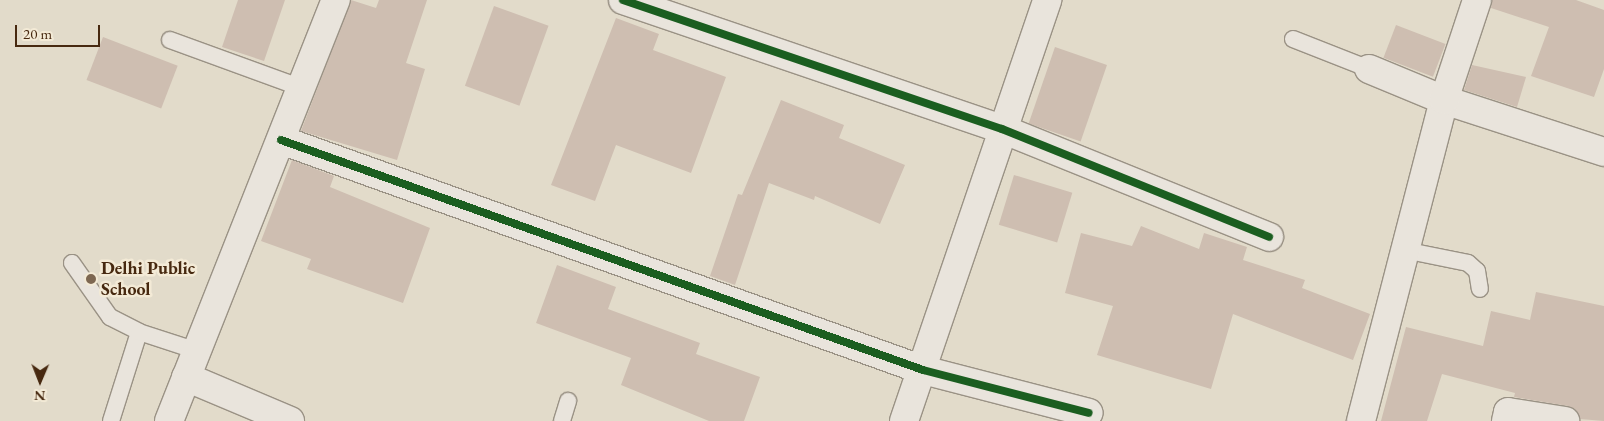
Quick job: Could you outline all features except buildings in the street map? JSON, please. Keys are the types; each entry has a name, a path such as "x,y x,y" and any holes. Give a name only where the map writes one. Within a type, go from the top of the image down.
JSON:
{"street":[{"path":"169,421 336,0"},
{"path":"623,0 1002,129 1269,237"},
{"path":"904,421 923,370 1046,0"},
{"path":"1361,421 1444,100 1477,0"},
{"path":"1369,69 1444,100 1604,152"},
{"path":"281,140 923,370 1089,413"},
{"path":"186,377 290,421"},
{"path":"1506,421 1508,412 1565,421"}],"lane":[{"path":"1293,39 1369,69"},
{"path":"170,40 302,88"},
{"path":"1404,250 1468,262 1477,271 1480,289"},
{"path":"72,263 110,317 139,332 197,351"},
{"path":"111,421 139,332"},
{"path":"562,421 568,401"}],"cycle path":[{"path":"623,0 1002,129 1269,237"},
{"path":"281,140 923,370 1089,413"}],"place":[{"name":"Delhi Public School","path":"91,279"}]}
